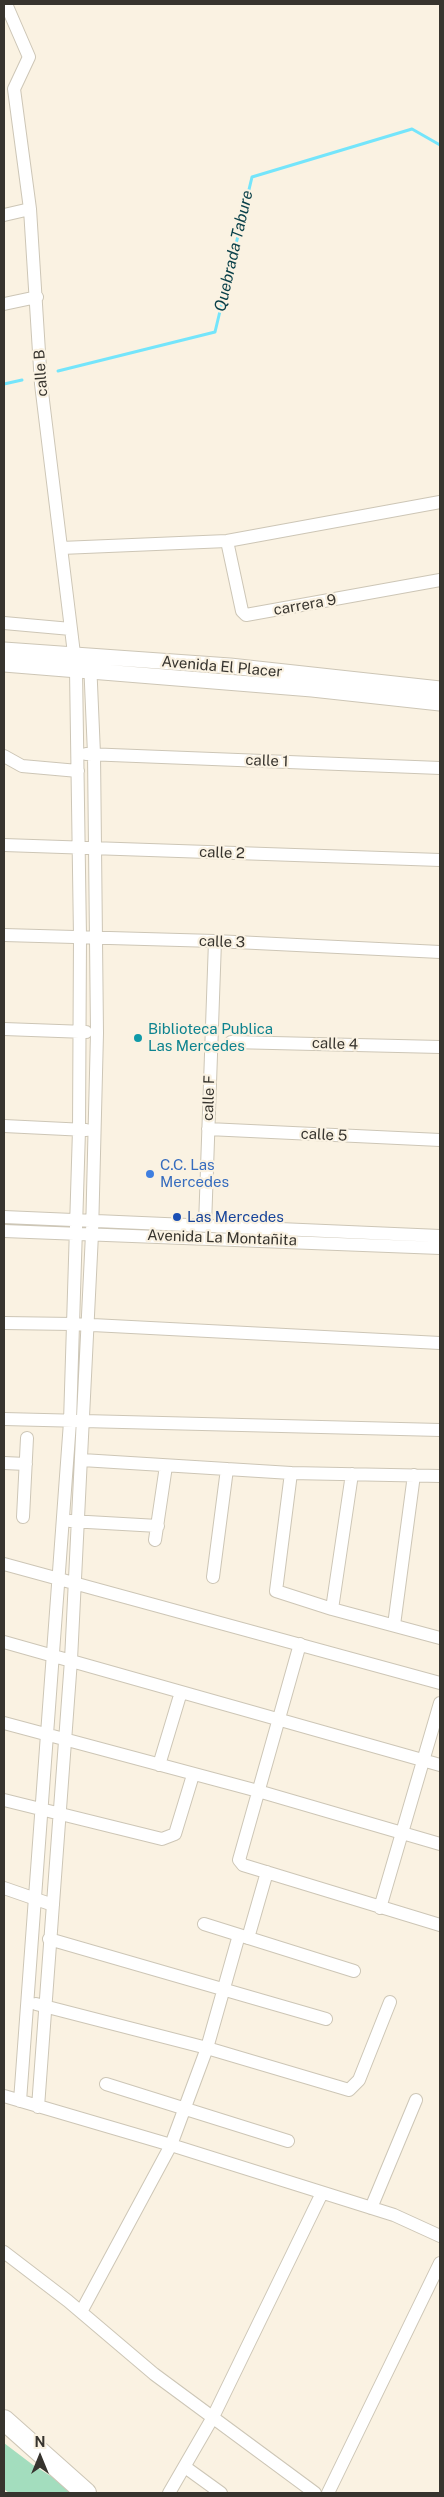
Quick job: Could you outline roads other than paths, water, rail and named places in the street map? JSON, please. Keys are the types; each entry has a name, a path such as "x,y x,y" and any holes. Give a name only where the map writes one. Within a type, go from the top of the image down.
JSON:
{"highway":[{"path":"4,2420 86,2493"},
{"path":"4,2434 27,2442"}],"street":[{"path":"6,4 29,57 9,91"},
{"name":"calle B","path":"9,91 30,209 41,384 71,629 82,663"},
{"path":"4,214 30,209"},
{"path":"4,304 37,297"},
{"path":"61,548 227,541 440,502"},
{"name":"carrera 9","path":"227,541 242,611 246,615 440,580"},
{"path":"4,623 71,629"},
{"name":"Avenida El Placer","path":"4,650 82,663 440,703"},
{"path":"20,2101 33,1898 70,1422 79,1130 80,937 77,753 82,663"},
{"path":"38,2107 44,2005 71,1660 92,1234 97,1033 96,849 94,754 82,663"},
{"name":"Avenida El Placer","path":"4,664 82,663 230,666 440,690"},
{"name":"calle 1","path":"77,753 440,768"},
{"path":"4,756 22,766 78,771"},
{"name":"calle 2","path":"4,845 440,860"},
{"name":"calle 3","path":"4,934 215,941 440,952"},
{"name":"calle F","path":"205,1225 215,941"},
{"path":"4,1029 97,1033"},
{"name":"calle 4","path":"231,1042 440,1047"},
{"path":"4,1126 95,1130"},
{"name":"calle 5","path":"208,1129 440,1140"},
{"name":"Avenida La Montañita","path":"4,1217 92,1219 440,1236"},
{"name":"Avenida La Montañita","path":"4,1231 440,1248"},
{"path":"4,1323 74,1324 440,1342"},
{"path":"4,1419 440,1430"},
{"path":"23,1517 26,1438"},
{"path":"82,1460 291,1473 440,1476"},
{"path":"4,1463 26,1464"},
{"path":"155,1540 166,1466"},
{"path":"213,1577 226,1469"},
{"path":"291,1473 276,1591 332,1609 440,1638"},
{"path":"332,1609 352,1474"},
{"path":"394,1625 414,1475"},
{"path":"62,1520 158,1526"},
{"path":"4,1564 440,1683"},
{"path":"4,1642 440,1765"},
{"path":"300,1644 277,1719 239,1860 243,1865 440,1925"},
{"path":"159,1765 181,1692"},
{"path":"380,1908 440,1703"},
{"path":"4,1723 258,1791 440,1844"},
{"path":"4,1800 156,1838 169,1838 175,1834 193,1775"},
{"path":"80,2312 172,2145 207,2048 224,1989 266,1872"},
{"path":"4,1888 53,1905"},
{"path":"204,1924 354,1970"},
{"path":"49,1939 326,2019"},
{"path":"26,2001 207,2048 349,2090 359,2080 390,2002"},
{"path":"106,2084 288,2141"},
{"path":"4,2096 172,2145 394,2215 440,2236"},
{"path":"371,2208 416,2100"},
{"path":"169,2493 213,2417 322,2193"},
{"path":"4,2252 154,2374 315,2493"},
{"path":"328,2493 440,2263"},
{"path":"185,2467 220,2493"}],"waterway":[{"name":"Quebrada Tabure","path":"58,371 215,332 252,177 412,129 440,145"},
{"name":"Quebrada Tabure","path":"4,384 22,380"}],"place":[{"name":"Biblioteca Publica Las Mercedes","path":"138,1038"},
{"name":"C.C. Las Mercedes","path":"150,1174"},
{"name":"Las Mercedes","path":"177,1217"}]}
